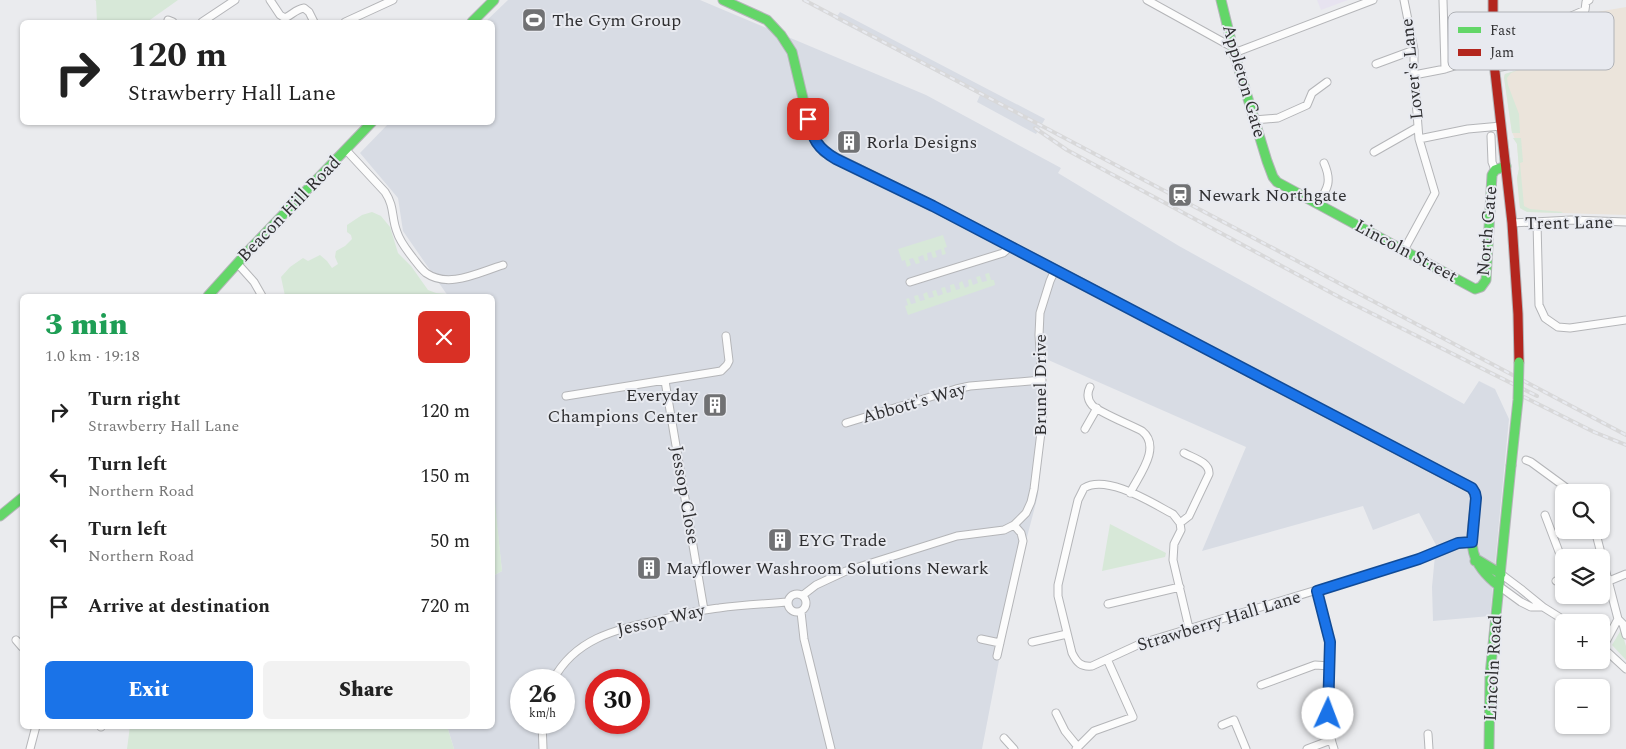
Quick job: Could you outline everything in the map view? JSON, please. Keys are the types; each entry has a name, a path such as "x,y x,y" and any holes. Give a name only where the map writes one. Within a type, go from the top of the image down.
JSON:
{"street":[{"path":"205,20 235,0"},
{"path":"270,0 280,15 285,18 292,16 298,9 304,8 309,12 313,20"},
{"path":"349,20 393,0"},
{"path":"474,20 494,0"},
{"path":"723,0 767,20 781,35 792,52 812,132 824,152 1055,270 1472,488 1476,498 1472,554 1480,571 1498,586 1531,607 1543,607"},
{"path":"1147,0 1233,50 1374,0"},
{"name":"Appleton Gate","path":"1221,0 1233,50 1267,162"},
{"name":"Lover's Lane","path":"1404,0 1414,50 1419,139 1435,193 1404,250"},
{"path":"1443,0 1445,69"},
{"path":"1581,12 1585,10 1586,2 1589,0"},
{"path":"1376,64 1414,50"},
{"path":"1414,75 1448,68"},
{"name":"North Gate","path":"1475,289 1480,287 1486,280 1492,175 1495,170 1506,166 1494,70"},
{"path":"1254,120 1278,118 1307,106 1312,93 1327,82"},
{"name":"Beacon Hill Road","path":"210,294 369,125"},
{"path":"1419,139 1501,126"},
{"path":"1378,152 1418,127"},
{"name":"North Gate","path":"1491,136 1492,162 1495,170"},
{"path":"346,150 385,192 392,206 398,237 426,273 442,280 454,280 503,265"},
{"name":"Lincoln Street","path":"1267,162 1273,178 1277,182 1475,289"},
{"path":"1318,204 1329,185 1328,173 1324,163"},
{"name":"Lincoln Road","path":"1489,749 1490,675 1518,400 1518,314 1506,166"},
{"name":"Trent Lane","path":"1512,223 1571,220 1626,222"},
{"path":"1536,222 1539,305 1545,318 1558,327 1570,328 1626,320"},
{"path":"910,282 1003,253 1010,247"},
{"path":"237,263 254,282 261,294"},
{"name":"Brunel Drive","path":"1014,525 1026,513 1031,502 1041,438 1043,400 1039,335 1040,313 1055,270"},
{"path":"566,396 721,371 725,369 729,361 726,336"},
{"name":"Abbott's Way","path":"846,423 956,389 970,386 1042,380"},
{"name":"Jessop Close","path":"665,381 704,610"},
{"path":"1090,387 1087,393 1091,404 1142,430 1150,441 1151,450 1130,493"},
{"path":"1085,429 1097,408"},
{"path":"1180,523 1188,516 1210,469 1207,465 1184,453"},
{"path":"1526,460 1561,484"},
{"path":"1032,642 1067,634 1058,596 1058,586 1079,495 1084,488 1098,484 1130,493 1173,514 1180,523 1181,530 1174,544 1173,560 1189,628"},
{"path":"0,516 20,500"},
{"path":"1545,516 1558,549"},
{"path":"803,595 807,605 800,612 794,612 790,609 788,602 794,594 803,595 816,585 854,568 957,536 998,532 1014,525 1021,533 1023,541 997,656"},
{"name":"Strawberry Hall Lane","path":"1067,634 1076,661 1081,665 1092,666 1142,643 1419,559 1458,543 1472,542"},
{"path":"1475,561 1478,560 1500,574 1555,614"},
{"path":"1610,581 1626,574"},
{"path":"1610,585 1618,619 1623,624 1626,635"},
{"path":"1108,604 1180,587"},
{"path":"1317,591 1330,642 1328,725 1334,749"},
{"name":"Jessop Way","path":"560,669 573,655 607,633 704,610 788,602"},
{"path":"800,612 804,639 831,749"},
{"path":"1610,632 1618,619"},
{"path":"981,639 1000,642"},
{"path":"16,640 20,645"},
{"path":"1610,654 1626,669"},
{"path":"1056,713 1065,731 1077,748 1094,731 1133,717 1107,659"},
{"path":"1261,686 1314,665 1330,666"},
{"path":"1222,725 1234,720 1246,749"},
{"path":"30,749 35,729"},
{"path":"542,734 543,749"},
{"path":"1428,734 1429,749"},
{"path":"1004,738 1014,749"},
{"path":"1307,749 1331,740"}],"shaded area":[{"path":"508,0 700,0 926,95 1061,168 1058,173 1179,246 1464,404 1479,381 1495,389 1509,419 1490,616 1433,621 1432,587 1436,545 1419,513 1373,530 1363,506 1202,551 1246,447 1046,359 1038,495 1011,598 982,749 454,749 448,729 495,729 495,575 502,571 495,509 495,294 447,294 403,231 398,198 360,153 387,125 495,125 495,20 487,20"},
{"path":"1317,0 1348,0 1321,10"},
{"path":"1626,7 1626,215 1530,212 1523,210 1520,208 1519,201 1517,144 1512,132 1504,76 1518,70 1614,70 1614,12 1597,12"},
{"path":"840,12 1045,119 1036,134 977,102 980,95 835,19"}],"green space":[{"path":"178,0 150,20 97,20 96,1"},
{"path":"1518,70 1511,73 1507,78 1519,114 1520,133 1512,133 1505,74"},
{"path":"1513,138 1521,138 1523,162 1520,163 1524,206 1530,209 1563,212 1527,212 1520,208 1517,178 1519,169 1517,144"},
{"path":"372,212 381,216 390,227 398,253 411,266 428,290 447,294 285,294 281,277 290,267 303,258 308,261 320,255 332,268 338,264 335,257 336,251 352,239 351,235 347,232 347,225 362,215"},
{"path":"943,235 947,247 944,248 946,254 942,255 941,249 935,251 937,257 933,258 931,252 927,253 928,260 925,261 923,255 918,257 920,263 916,264 913,258 909,259 911,265 907,267 905,260 902,261 898,249"},
{"path":"989,273 995,285 908,315 905,306 908,305 906,299 909,298 911,304 916,303 914,296 918,295 920,301 925,300 923,294 927,292 929,298 934,297 932,291 936,290 938,296 943,294 941,288 945,287 947,293 951,292 950,285 954,284 956,290 960,289 959,283 962,281 965,288 969,286 968,280 971,279 973,285 978,283 976,277 980,276 982,282 987,281 985,274"},
{"path":"495,502 502,571 495,575"},
{"path":"1110,524 1166,553 1165,557 1102,571"},
{"path":"1621,630 1626,646 1626,660 1612,645"},
{"path":"130,729 448,729 454,749 127,749"}],"railway":[{"path":"804,0 1626,435"},
{"path":"1035,128 1067,150 1341,298 1537,396"},
{"path":"1524,397 1594,432 1626,445"}],"traffic: fast":[{"path":"474,20 494,0"},
{"path":"723,0 767,20 781,35 792,52 811,132 824,152 933,206 1096,291"},
{"path":"1221,0 1234,53 1267,161 1277,182 1475,289 1481,287 1486,280 1492,175 1495,170 1506,166"},
{"path":"210,294 252,247 369,125"},
{"path":"1511,466 1518,400 1519,362"},
{"path":"1251,373 1471,488 1476,498 1472,547 1480,566 1499,586"},
{"path":"1489,749 1490,675 1511,466"},
{"path":"0,516 20,500"},
{"path":"1475,561 1478,560 1501,574"}],"traffic: jam":[{"path":"1493,0 1493,12"},
{"path":"1495,70 1512,223 1519,362"},
{"path":"1096,291 1251,373"}],"place":[{"name":"The Gym Group","path":"534,20"},
{"name":"Rorla Designs","path":"849,142"},
{"name":"Newark Northgate","path":"1180,195"},
{"name":"Everyday Champions Center","path":"715,405"},
{"name":"EYG Trade","path":"780,540"},
{"name":"Mayflower Washroom Solutions Newark","path":"649,568"}],"route":[{"path":"808,119 821,149 836,159 933,206 1472,488 1476,498 1472,542 1458,543 1419,559 1317,591 1330,642 1328,714"}]}
